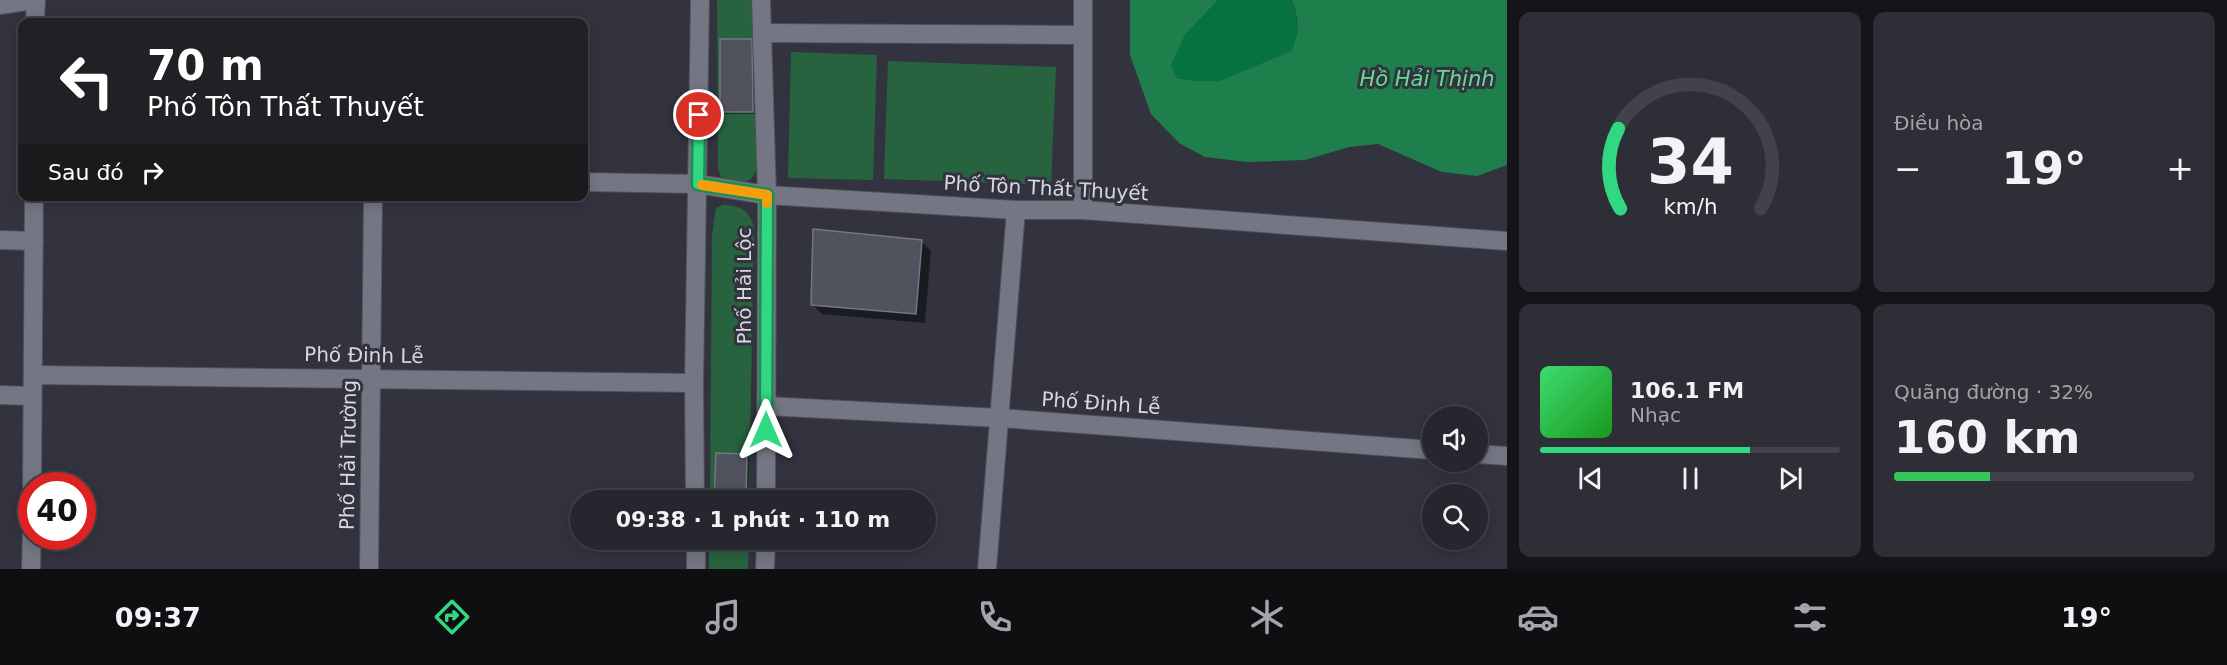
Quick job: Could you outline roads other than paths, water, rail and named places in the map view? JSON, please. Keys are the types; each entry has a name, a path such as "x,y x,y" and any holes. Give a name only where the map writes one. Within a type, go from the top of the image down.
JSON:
{"street":[{"path":"0,5 34,0 35,18"},
{"path":"695,490 694,383 700,0"},
{"name":"Phố Hải Lộc","path":"761,0 767,195 766,490"},
{"path":"1083,0 1083,210"},
{"path":"762,33 1083,35"},
{"name":"Phố Tôn Thất Thuyết","path":"588,182 698,184 767,195 1016,210 1083,210 1507,241"},
{"path":"32,472 34,201"},
{"name":"Phố Hải Trường","path":"369,569 373,201"},
{"path":"987,569 1016,210"},
{"path":"0,240 34,241"},
{"name":"Phố Đinh Lễ","path":"33,375 371,377 694,383"},
{"path":"0,395 32,396"},
{"name":"Phố Đinh Lễ","path":"766,406 1000,418 1422,449"},
{"path":"1488,455 1507,456"},
{"path":"31,550 31,569"},
{"path":"696,550 696,569"},
{"path":"765,569 766,550"}],"water":[{"name":"Hồ Hải Thịnh","path":"1130,0 1218,0 1185,35 1171,65 1177,78 1219,81 1291,51 1296,38 1297,26 1292,0 1507,0 1507,165 1477,176 1442,172 1378,144 1349,147 1305,160 1247,162 1205,157 1179,143 1151,114 1130,55"}]}
